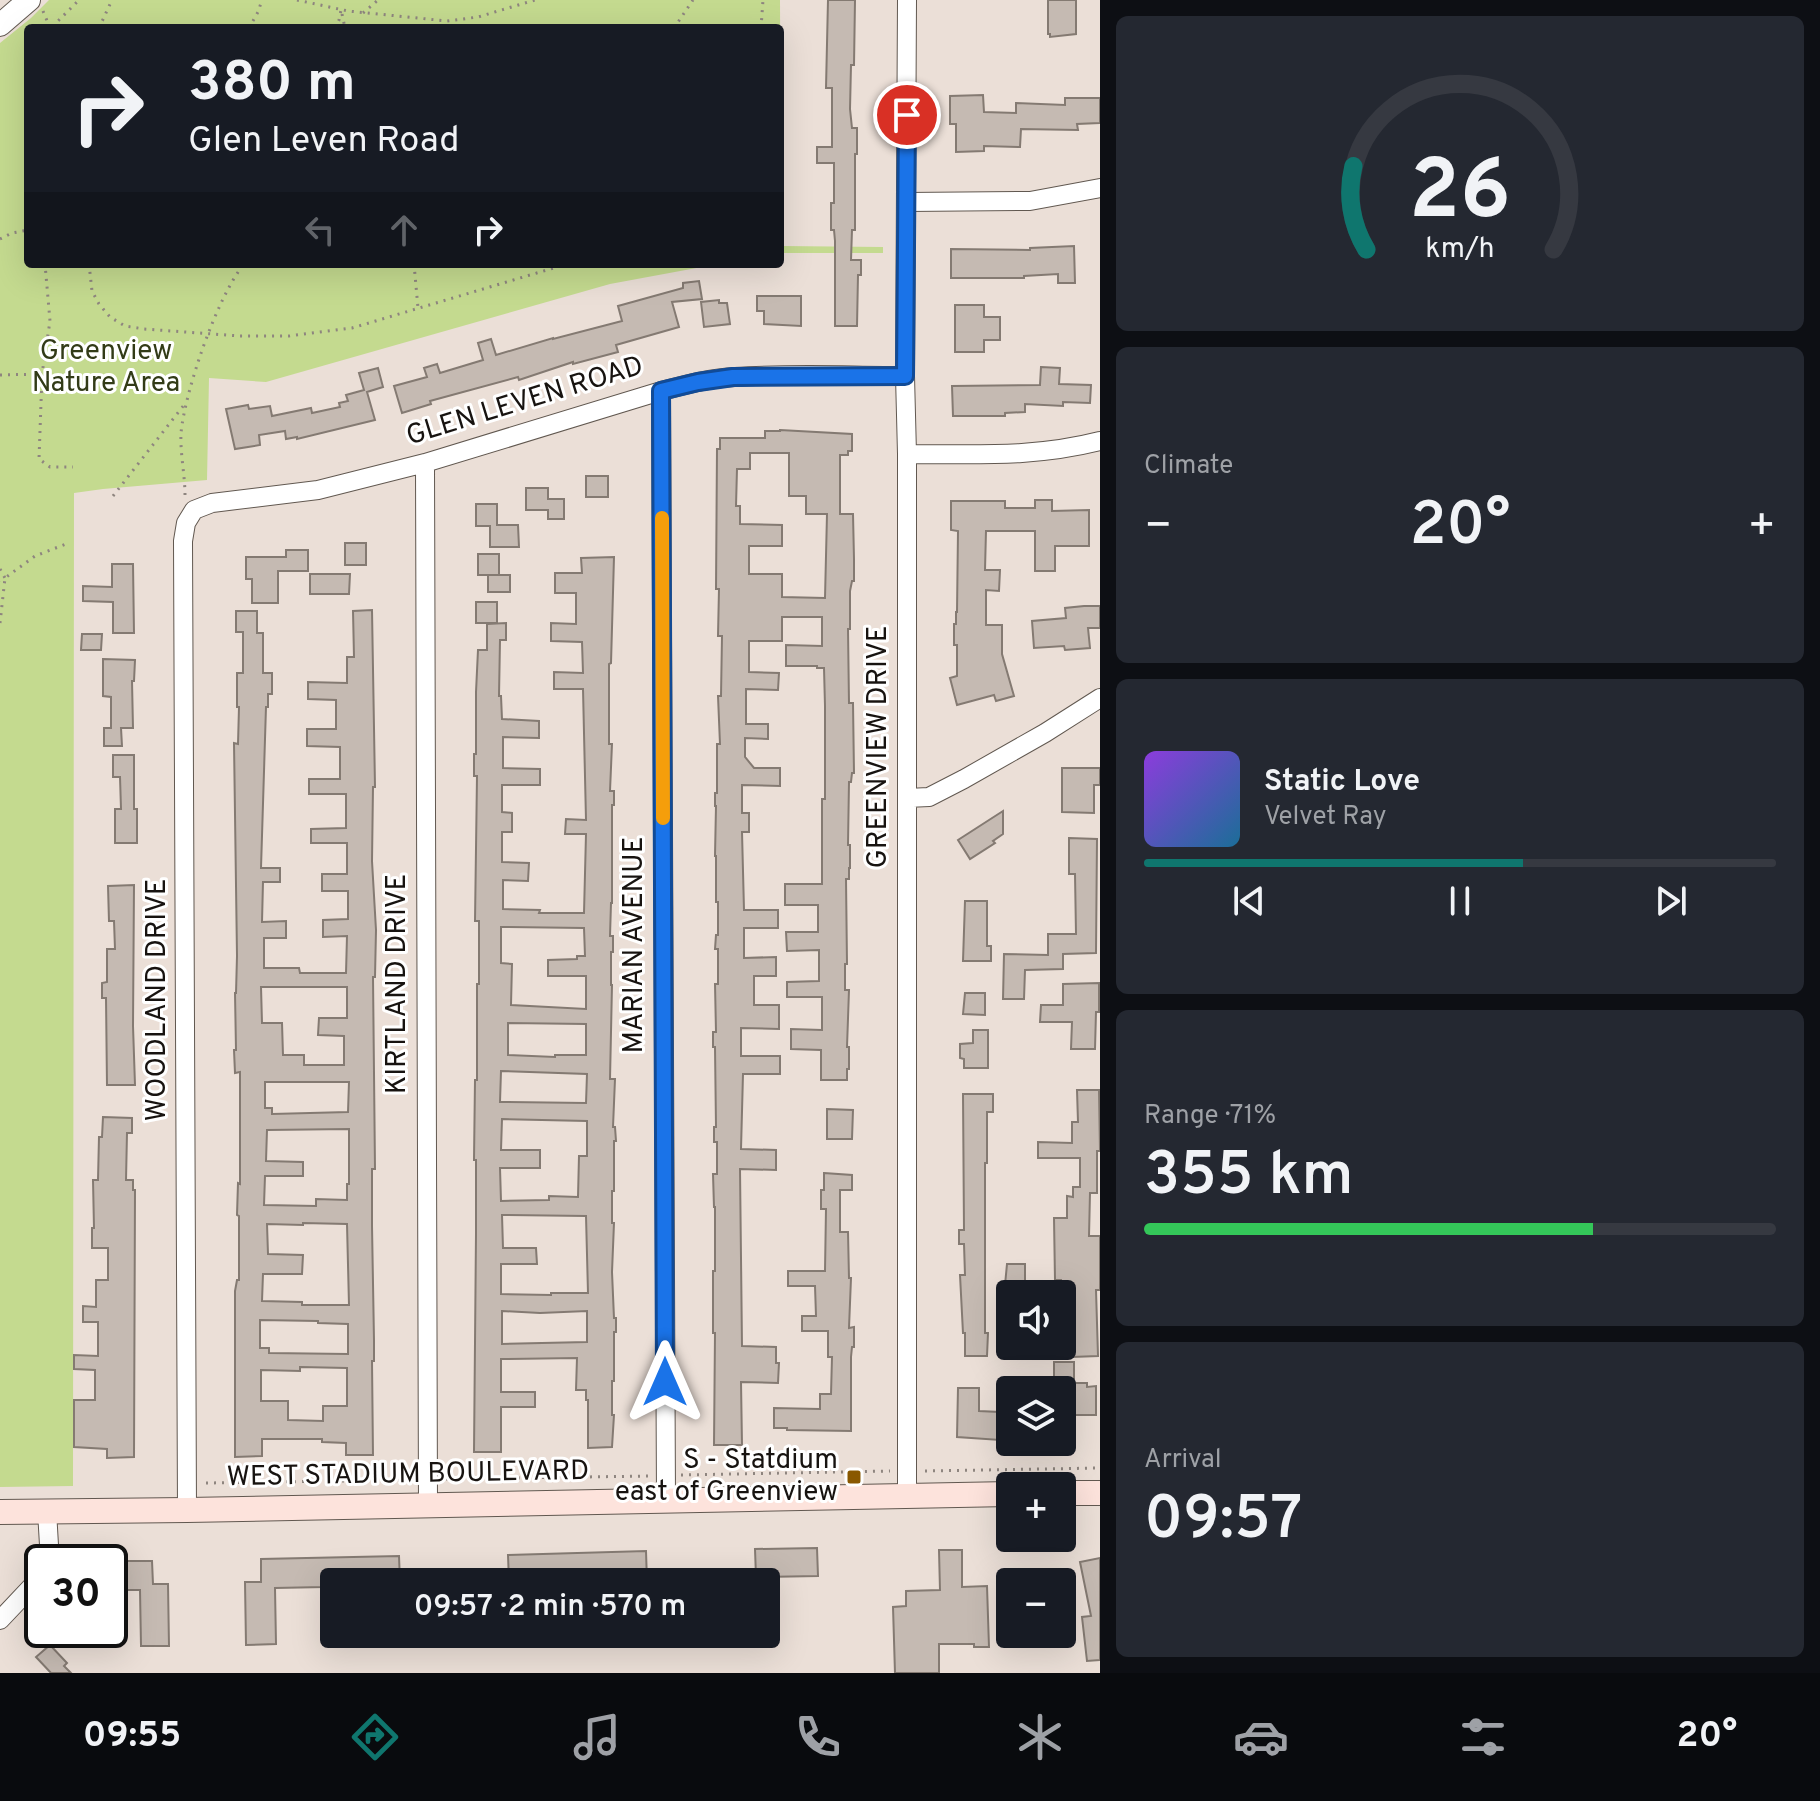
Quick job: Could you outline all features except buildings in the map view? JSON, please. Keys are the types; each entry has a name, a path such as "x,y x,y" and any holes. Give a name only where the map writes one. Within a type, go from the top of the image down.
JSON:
{"main road":[{"path":"1076,1493 1100,1493"},
{"name":"WEST STADIUM BOULEVARD","path":"0,1512 996,1494"}],"street":[{"path":"0,25 29,0"},
{"name":"GREENVIEW DRIVE","path":"907,0 907,1495"},
{"path":"907,202 1030,201 1100,188"},
{"name":"GLEN LEVEN ROAD","path":"186,523 194,510 212,503 318,490 425,463 698,382 733,377 905,376"},
{"name":"MARIAN AVENUE","path":"661,391 666,1499"},
{"path":"907,454 1015,454 1052,451 1100,441"},
{"name":"KIRTLAND DRIVE","path":"425,463 428,1505"},
{"name":"WOODLAND DRIVE","path":"186,523 183,541 187,1510"},
{"path":"907,798 929,797 964,779 1100,698"},
{"path":"47,1511 49,1544"},
{"path":"0,1620 24,1595"}],"path":[{"path":"57,24 79,0"},
{"path":"101,24 112,0"},
{"path":"251,24 262,0"},
{"path":"297,0 341,10 429,20 463,20 535,0"},
{"path":"363,13 378,0"},
{"path":"677,24 693,0"},
{"path":"761,24 763,0"},
{"path":"337,24 341,10"},
{"path":"341,10 344,24"},
{"path":"0,239 24,231"},
{"path":"45,268 50,321 42,374 39,459 50,467 73,467"},
{"path":"89,268 92,291 99,304 110,317 125,326 240,336 289,336 352,328 554,268"},
{"path":"186,523 181,436 187,402 209,332 241,268"},
{"path":"414,268 418,309"},
{"path":"0,375 42,374"},
{"path":"113,496 187,402"},
{"path":"2,580 35,556 66,544"},
{"path":"0,569 0,623"}],"green space":[{"name":"Greenview Nature Area","path":"49,0 780,0 780,24 24,24 24,268 696,268 610,284 266,382 209,378 207,480 74,493 73,1486 0,1487 0,43"},
{"path":"784,246 883,247 883,253 784,253"}],"slow traffic":[{"path":"662,518 663,818"}],"place":[{"name":"S - Statdium east of Greenview","path":"854,1477"}],"route":[{"path":"665,1382 661,391 733,377 905,376 907,115"}]}
